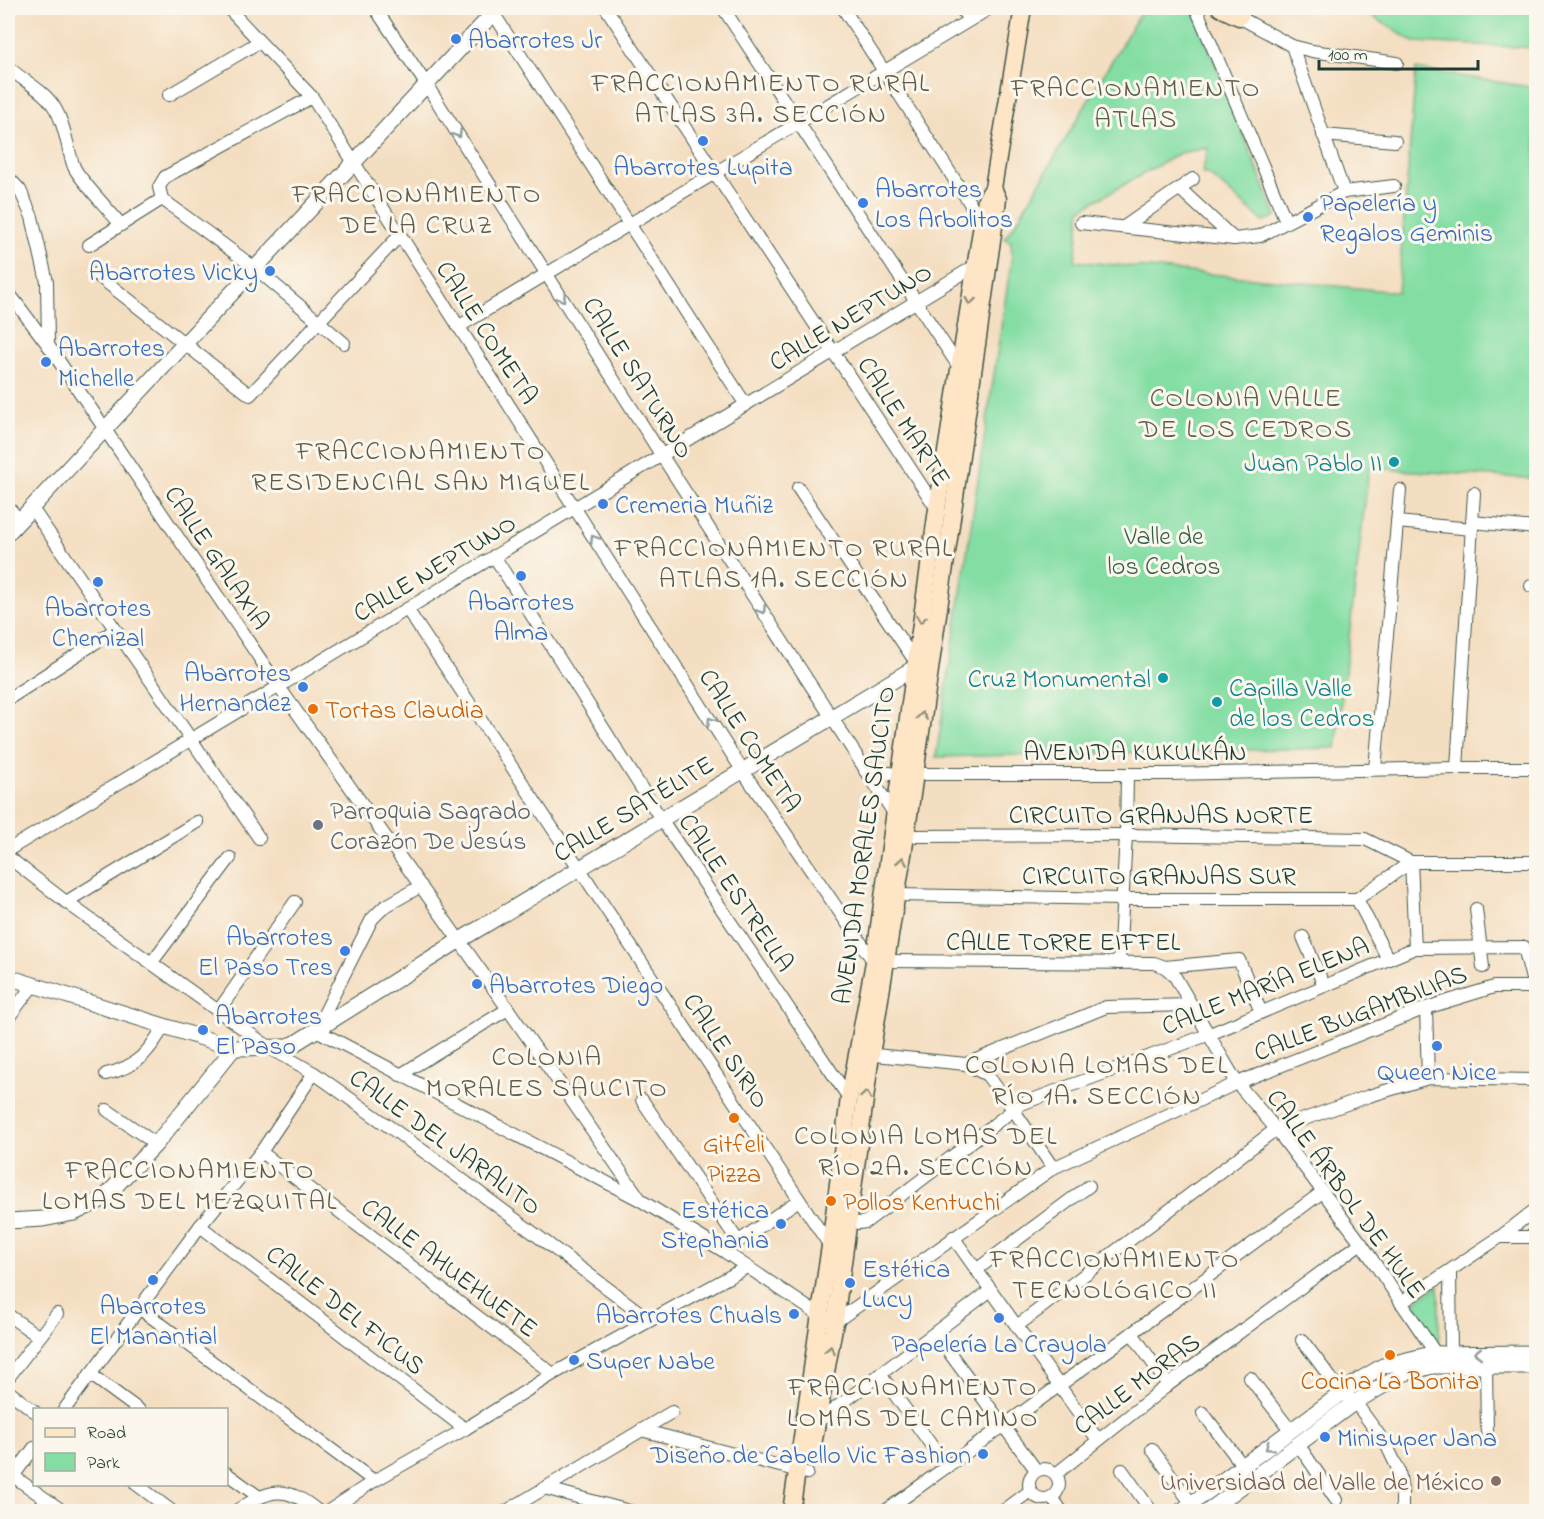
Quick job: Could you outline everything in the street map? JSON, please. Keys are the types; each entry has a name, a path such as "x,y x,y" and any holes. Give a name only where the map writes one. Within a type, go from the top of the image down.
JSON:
{"main road":[{"name":"AVENIDA MORALES SAUCITO","path":"919,667 950,528 959,368 986,199 993,188 1023,8"},
{"path":"1220,8 1241,12"},
{"name":"AVENIDA MORALES SAUCITO","path":"880,962 896,895 906,836 907,774 936,509 971,385 998,199 993,188"},
{"name":"AVENIDA MORALES SAUCITO","path":"791,1512 816,1423 835,1322 849,1221 865,1054 880,962 895,815 907,774"},
{"name":"AVENIDA MORALES SAUCITO","path":"802,1512 803,1471 819,1315 849,1098 865,1054"}],"street":[{"name":"CALLE COMETA","path":"228,8 312,97 742,770 880,962"},
{"name":"CALLE SATURNO","path":"375,8 895,815"},
{"name":"CALLE MARTE","path":"606,8 950,528"},
{"path":"723,8 971,385"},
{"path":"843,8 992,238"},
{"path":"961,8 969,20"},
{"path":"459,327 990,8"},
{"path":"1196,8 1286,221"},
{"path":"8,533 494,9 746,405"},
{"path":"1241,12 1292,46 1397,63"},
{"path":"169,94 259,42"},
{"path":"1292,46 1344,192"},
{"path":"12,72 41,91 56,110 68,140 74,169 121,225"},
{"path":"89,245 121,225 160,193 165,177 312,97"},
{"path":"1323,135 1395,141"},
{"path":"8,177 20,190 32,217 47,282 48,345"},
{"path":"1124,227 1194,178"},
{"path":"1081,223 1234,238 1260,237 1286,221 1344,192 1394,186"},
{"path":"1180,189 1234,238"},
{"path":"160,193 255,268 344,343"},
{"path":"96,274 250,394 400,235"},
{"name":"CALLE NEPTUNO","path":"8,850 975,266"},
{"name":"CALLE GALAXIA","path":"8,292 48,345 279,687 460,940 640,1200"},
{"path":"798,488 919,667"},
{"path":"1374,769 1400,490"},
{"path":"1457,768 1474,493"},
{"path":"8,507 20,520"},
{"path":"31,507 259,838"},
{"path":"1397,522 1536,528"},
{"name":"CALLE ESTRELLA","path":"494,556 661,819 849,1098"},
{"name":"CALLE SIRIO","path":"407,609 830,1246"},
{"path":"8,699 115,630"},
{"name":"CALLE SATÉLITE","path":"8,977 234,1048 270,1048 294,1044 579,868 919,667"},
{"name":"AVENIDA KUKULKÁN","path":"907,774 1127,774 1536,768"},
{"path":"865,771 907,774"},
{"path":"1119,963 1127,774"},
{"path":"66,902 196,822"},
{"name":"CIRCUITO GRANJAS NORTE","path":"906,836 1126,835 1365,839 1411,862"},
{"name":"CALLE DEL JARALITO","path":"8,857 66,902 270,1048 314,1073 433,1158 650,1320"},
{"path":"152,962 230,858"},
{"path":"1411,862 1415,948"},
{"path":"1388,959 1357,898 1411,862 1536,862"},
{"path":"421,886 384,907 372,919 316,1030 640,1200 725,1252 819,1315 835,1322"},
{"name":"CIRCUITO GRANJAS SUR","path":"896,895 1122,899 1357,898"},
{"path":"219,1010 295,902"},
{"path":"1476,909 1483,967"},
{"path":"1303,937 1324,986"},
{"name":"CALLE MARÍA ELENA","path":"849,1221 866,1222 1021,1104 1210,1034 1415,948 1524,946 1535,987"},
{"name":"CALLE TORRE EIFFEL","path":"880,962 1154,963 1166,967 1239,960 1261,1012"},
{"name":"CALLE ÁRBOL DE HULE","path":"1166,967 1174,975 1238,1083 1361,1243 1401,1303 1444,1353"},
{"path":"8,1018 34,984"},
{"name":"CALLE BUGAMBILIAS","path":"835,1322 1053,1168 1238,1083 1426,1008 1494,987 1535,987"},
{"path":"966,1064 1106,1007 1191,1005"},
{"path":"1426,1008 1428,1078"},
{"path":"400,1075 508,1009"},
{"path":"106,1074 135,1064 147,1052 164,1026"},
{"path":"8,1221 43,1219 74,1213 103,1199 156,1144 234,1048"},
{"path":"865,1054 966,1064 987,1075 1053,1168"},
{"path":"65,1408 200,1226 261,1152 314,1073"},
{"path":"1017,1326 1276,1130 1369,1096 1428,1078 1536,1080"},
{"path":"642,1100 738,1241"},
{"path":"107,1110 156,1144"},
{"name":"CALLE AHUEHUETE","path":"261,1152 553,1374"},
{"path":"976,1270 1089,1185"},
{"path":"889,1510 1322,1193"},
{"path":"725,1252 799,1200"},
{"path":"1401,1303 1450,1272 1536,1209"},
{"name":"CALLE DEL FICUS","path":"200,1226 465,1429"},
{"path":"953,1237 1098,1440"},
{"path":"1500,1237 1536,1237"},
{"name":"CALLE MORAS","path":"1056,1474 1168,1385 1361,1243"},
{"path":"327,1512 374,1481 465,1429 553,1374 747,1267"},
{"path":"1444,1353 1450,1272"},
{"path":"816,1423 991,1290"},
{"path":"139,1308 374,1481"},
{"path":"8,1378 57,1314"},
{"path":"8,1315 38,1336"},
{"path":"935,1333 1036,1470"},
{"path":"1132,1333 1168,1385"},
{"path":"1302,1340 1387,1446 1399,1471 1399,1509"},
{"path":"1207,1512 1295,1438 1349,1398 1383,1366 1418,1356 1444,1353 1536,1353"},
{"path":"1349,1398 1405,1373 1433,1366 1536,1366"},
{"path":"1486,1366 1487,1432"},
{"path":"90,1374 136,1408"},
{"path":"880,1374 947,1467"},
{"path":"1250,1378 1295,1438 1336,1500"},
{"path":"8,1391 33,1410"},
{"path":"505,1512 672,1412"},
{"path":"1203,1413 1243,1466"},
{"path":"641,1430 803,1471"},
{"path":"1152,1449 1186,1507 1243,1466 1295,1438"},
{"path":"33,1449 10,1480 64,1512"},
{"path":"1046,1468 1056,1474 1059,1484 1056,1494 1042,1499 1033,1495 1028,1487 1029,1477 1036,1470 1046,1468"},
{"path":"1122,1470 1152,1512"},
{"path":"228,1474 259,1497"},
{"path":"136,1486 173,1512"},
{"path":"544,1488 604,1508 633,1512"},
{"path":"1002,1512 1030,1491"},
{"path":"234,1512 259,1497 273,1492 288,1493 303,1499 319,1512"},
{"path":"1052,1497 1062,1512"}],"green space":[{"name":"Valle de los Cedros","path":"1143,8 1193,8 1276,216 1264,222 1208,174 1202,174 1208,148 1180,153 1081,209 1075,261 1398,292 1416,69 1536,88 1536,479 1369,468 1336,748 936,757 1012,255 1011,242 1004,238 1014,226"},
{"path":"1364,8 1536,8 1536,48 1414,42 1370,15"},
{"path":"1439,1285 1439,1349 1408,1306"}],"place":[{"name":"Abarrotes Jr","path":"456,39"},
{"name":"Abarrotes Lupita","path":"703,141"},
{"name":"Abarrotes Los Arbolitos","path":"863,203"},
{"name":"Papelería y Regalos Geminis","path":"1308,217"},
{"name":"Abarrotes Vicky","path":"270,271"},
{"name":"Abarrotes Michelle","path":"46,362"},
{"name":"Juan Pablo II","path":"1394,462"},
{"name":"Cremeria Muñiz","path":"603,504"},
{"name":"Abarrotes Alma","path":"521,576"},
{"name":"Abarrotes Chemizal","path":"98,582"},
{"name":"Cruz Monumental","path":"1163,678"},
{"name":"Abarrotes Hernandez","path":"303,687"},
{"name":"Capilla Valle de los Cedros","path":"1217,702"},
{"name":"Tortas Claudia","path":"313,709"},
{"name":"Parroquia Sagrado Corazón De Jesús","path":"318,825"},
{"name":"Abarrotes El Paso Tres","path":"345,951"},
{"name":"Abarrotes Diego","path":"477,984"},
{"name":"Abarrotes El Paso","path":"203,1030"},
{"name":"Queen Nice","path":"1437,1046"},
{"name":"Gitfeli Pizza","path":"734,1118"},
{"name":"Pollos Kentuchi","path":"831,1201"},
{"name":"Estética Stephania","path":"781,1224"},
{"name":"Abarrotes El Manantial","path":"153,1280"},
{"name":"Estética Lucy","path":"850,1283"},
{"name":"Abarrotes Chuals","path":"794,1314"},
{"name":"Papelería La Crayola","path":"999,1318"},
{"name":"Cocina La Bonita","path":"1390,1355"},
{"name":"Super Nabe","path":"574,1360"},
{"name":"Minisuper Jana","path":"1325,1437"},
{"name":"Diseño de Cabello Vic Fashion","path":"983,1454"},
{"name":"Universidad del Valle de México","path":"1496,1481"}],"district":[{"name":"FRACCIONAMIENTO RURAL ATLAS 3A. SECCIÓN","path":"761,98"},
{"name":"FRACCIONAMIENTO ATLAS","path":"1136,102"},
{"name":"FRACCIONAMIENTO DE LA CRUZ","path":"417,208"},
{"name":"COLONIA VALLE DE LOS CEDROS","path":"1246,412"},
{"name":"FRACCIONAMIENTO RESIDENCIAL SAN MIGUEL","path":"421,466"},
{"name":"FRACCIONAMIENTO RURAL ATLAS 1A. SECCIÓN","path":"784,562"},
{"name":"COLONIA MORALES SAUCITO","path":"547,1072"},
{"name":"COLONIA LOMAS DEL RÍO 1A. SECCIÓN","path":"1097,1080"},
{"name":"COLONIA LOMAS DEL RÍO 2A. SECCIÓN","path":"926,1150"},
{"name":"FRACCIONAMIENTO LOMAS DEL MEZQUITAL","path":"190,1184"},
{"name":"FRACCIONAMIENTO TECNOLÓGICO II","path":"1115,1274"},
{"name":"FRACCIONAMIENTO LOMAS DEL CAMINO","path":"913,1402"}]}
